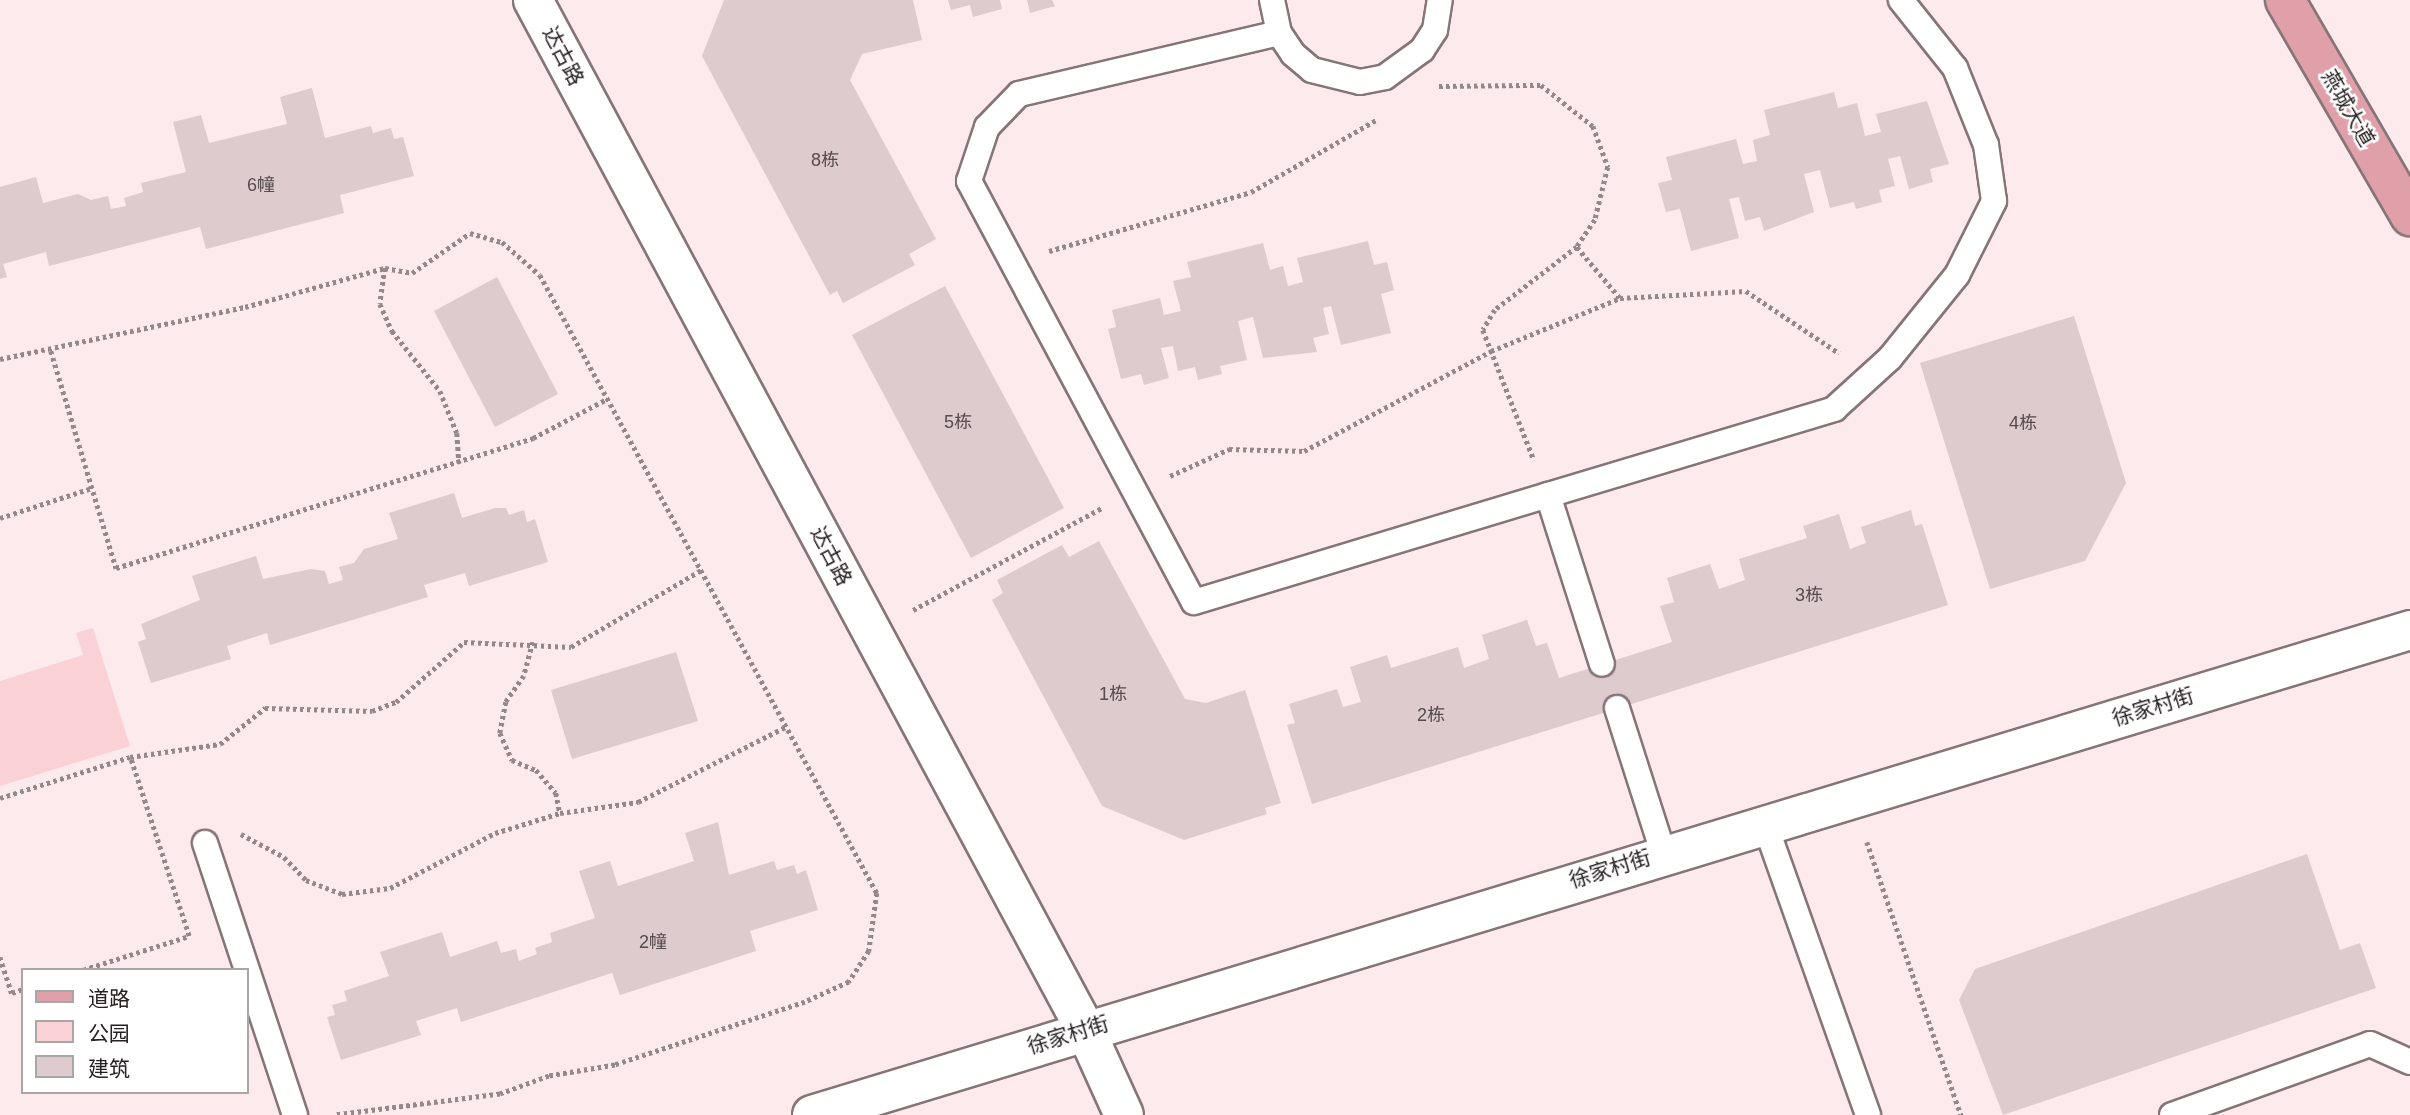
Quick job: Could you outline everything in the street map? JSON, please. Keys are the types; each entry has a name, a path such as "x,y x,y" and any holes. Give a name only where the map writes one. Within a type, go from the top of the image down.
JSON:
{"main road":[{"name":"燕城大道","path":"2285,0 2410,216"}],"street":[{"name":"达古路","path":"533,0 1085,1029 1124,1115"},
{"name":"徐家村街","path":"812,1115 1663,852 1765,824 2410,630"}],"lane":[{"path":"1272,0 1279,33 1312,70 1335,79 1385,77 1415,57 1434,30 1440,0"},
{"path":"1279,33 1019,94 987,127 969,181 1194,602 1834,409 1872,374 1957,275 1994,201 1986,145 1955,68 1901,0"},
{"path":"1548,495 1602,664"},
{"path":"1617,708 1663,852"},
{"path":"1765,824 1868,1115"},
{"path":"205,843 246,968"},
{"path":"248,973 295,1115"},
{"path":"2172,1115 2370,1044 2410,1062"}],"path":[{"path":"1415,57 1434,86 1541,85 1592,126 1608,167 1595,220 1577,247 1495,310 1483,330 1548,495"},
{"path":"1013,262 1251,192 1389,113"},
{"path":"0,359 51,351 385,268 412,272 470,233 502,242 540,275 877,893 869,951 849,982 615,1065 439,1107 335,1115"},
{"path":"1577,247 1620,298"},
{"path":"385,268 380,303 391,331 440,391 457,433 459,463"},
{"path":"872,633 1135,490 1229,449 1304,451 1491,351 1620,298 1746,291 1872,374"},
{"path":"51,351 116,568 533,438 607,399"},
{"path":"0,518 92,488"},
{"path":"0,797 130,757 220,744 265,708 372,711 396,702 464,642 533,642 571,647 701,570"},
{"path":"533,642 524,676 506,702 500,733 512,760 536,770 556,793 560,813"},
{"path":"162,852 244,834 284,856 306,880 342,894 390,888 495,833 560,813 638,802 787,726"},
{"path":"89,968 189,936 130,757"},
{"path":"1852,798 1961,1115"},
{"path":"0,957 12,993 21,990"}],"green space":[{"path":"93,628 130,746 0,786 0,681 83,655 76,633"}],"building":[{"path":"724,0 913,0 922,40 862,54 850,80 936,239 909,254 915,265 843,303 837,291 830,295 702,56"},
{"path":"948,0 1000,0 1002,9 973,17 970,5 951,10"},
{"path":"1027,0 1052,0 1055,6 1030,13"},
{"path":"312,88 325,138 371,126 373,133 391,128 394,139 403,137 414,176 340,195 344,213 206,249 200,227 49,266 46,252 3,264 7,277 0,279 0,187 36,177 43,203 78,194 91,200 108,196 111,209 126,206 124,198 143,192 141,183 186,172 173,122 201,115 209,143 287,124 280,97"},
{"path":"1834,92 1838,108 1857,103 1865,136 1881,132 1876,114 1927,101 1949,164 1930,169 1933,182 1909,189 1900,156 1888,159 1895,186 1879,190 1882,202 1856,209 1854,202 1830,208 1820,170 1804,174 1814,212 1764,231 1760,217 1745,221 1739,197 1729,199 1739,238 1691,251 1680,209 1666,212 1658,183 1672,180 1666,157 1736,139 1743,164 1757,161 1753,140 1770,135 1764,110"},
{"path":"1368,241 1374,265 1387,262 1394,290 1381,294 1391,333 1341,345 1331,306 1323,308 1329,334 1313,338 1317,352 1263,358 1253,317 1238,321 1247,360 1220,366 1222,374 1198,380 1195,367 1178,371 1173,346 1161,348 1169,378 1144,385 1141,374 1121,379 1108,329 1116,327 1112,310 1160,298 1164,315 1181,311 1173,281 1191,277 1187,262 1263,243 1270,270 1283,266 1288,286 1303,282 1297,258"},
{"path":"497,277 558,394 495,427 434,311"},
{"path":"945,286 1064,508 971,558 852,335"},
{"path":"2074,316 2126,483 2085,561 1990,589 1920,363"},
{"path":"454,493 462,518 495,508 506,508 509,515 524,510 527,522 535,519 548,562 469,586 465,573 424,585 428,597 270,645 267,633 227,646 231,659 151,683 138,642 146,639 141,624 200,600 192,576 256,556 263,579 311,569 325,571 329,584 343,580 339,567 354,563 364,549 398,539 389,513"},
{"path":"1911,510 1915,526 1922,524 1948,605 1312,804 1287,725 1295,723 1289,704 1337,689 1343,707 1361,702 1350,667 1387,655 1391,668 1458,647 1464,668 1489,659 1482,635 1527,620 1536,646 1547,643 1559,678 1672,642 1660,606 1674,602 1667,578 1710,564 1719,589 1745,580 1739,559 1807,538 1803,526 1839,514 1850,549 1866,543 1861,527"},
{"path":"1099,541 1185,699 1206,703 1245,690 1281,803 1265,808 1267,814 1184,840 1102,806 992,600 1003,593 997,580 1062,545 1069,557"},
{"path":"676,652 698,721 572,759 551,690"},
{"path":"718,822 729,875 774,861 777,870 794,865 797,874 806,870 818,910 750,931 756,951 620,995 612,973 461,1022 457,1008 416,1021 421,1035 341,1060 327,1017 335,1015 332,1005 347,1001 344,991 389,976 380,952 442,932 450,957 497,941 501,953 516,949 519,961 537,954 535,948 552,942 550,933 595,918 579,871 610,861 618,886 694,861 685,833"},
{"path":"2307,854 2340,950 2360,943 2376,988 2003,1115 1959,1000 1975,969"}]}
